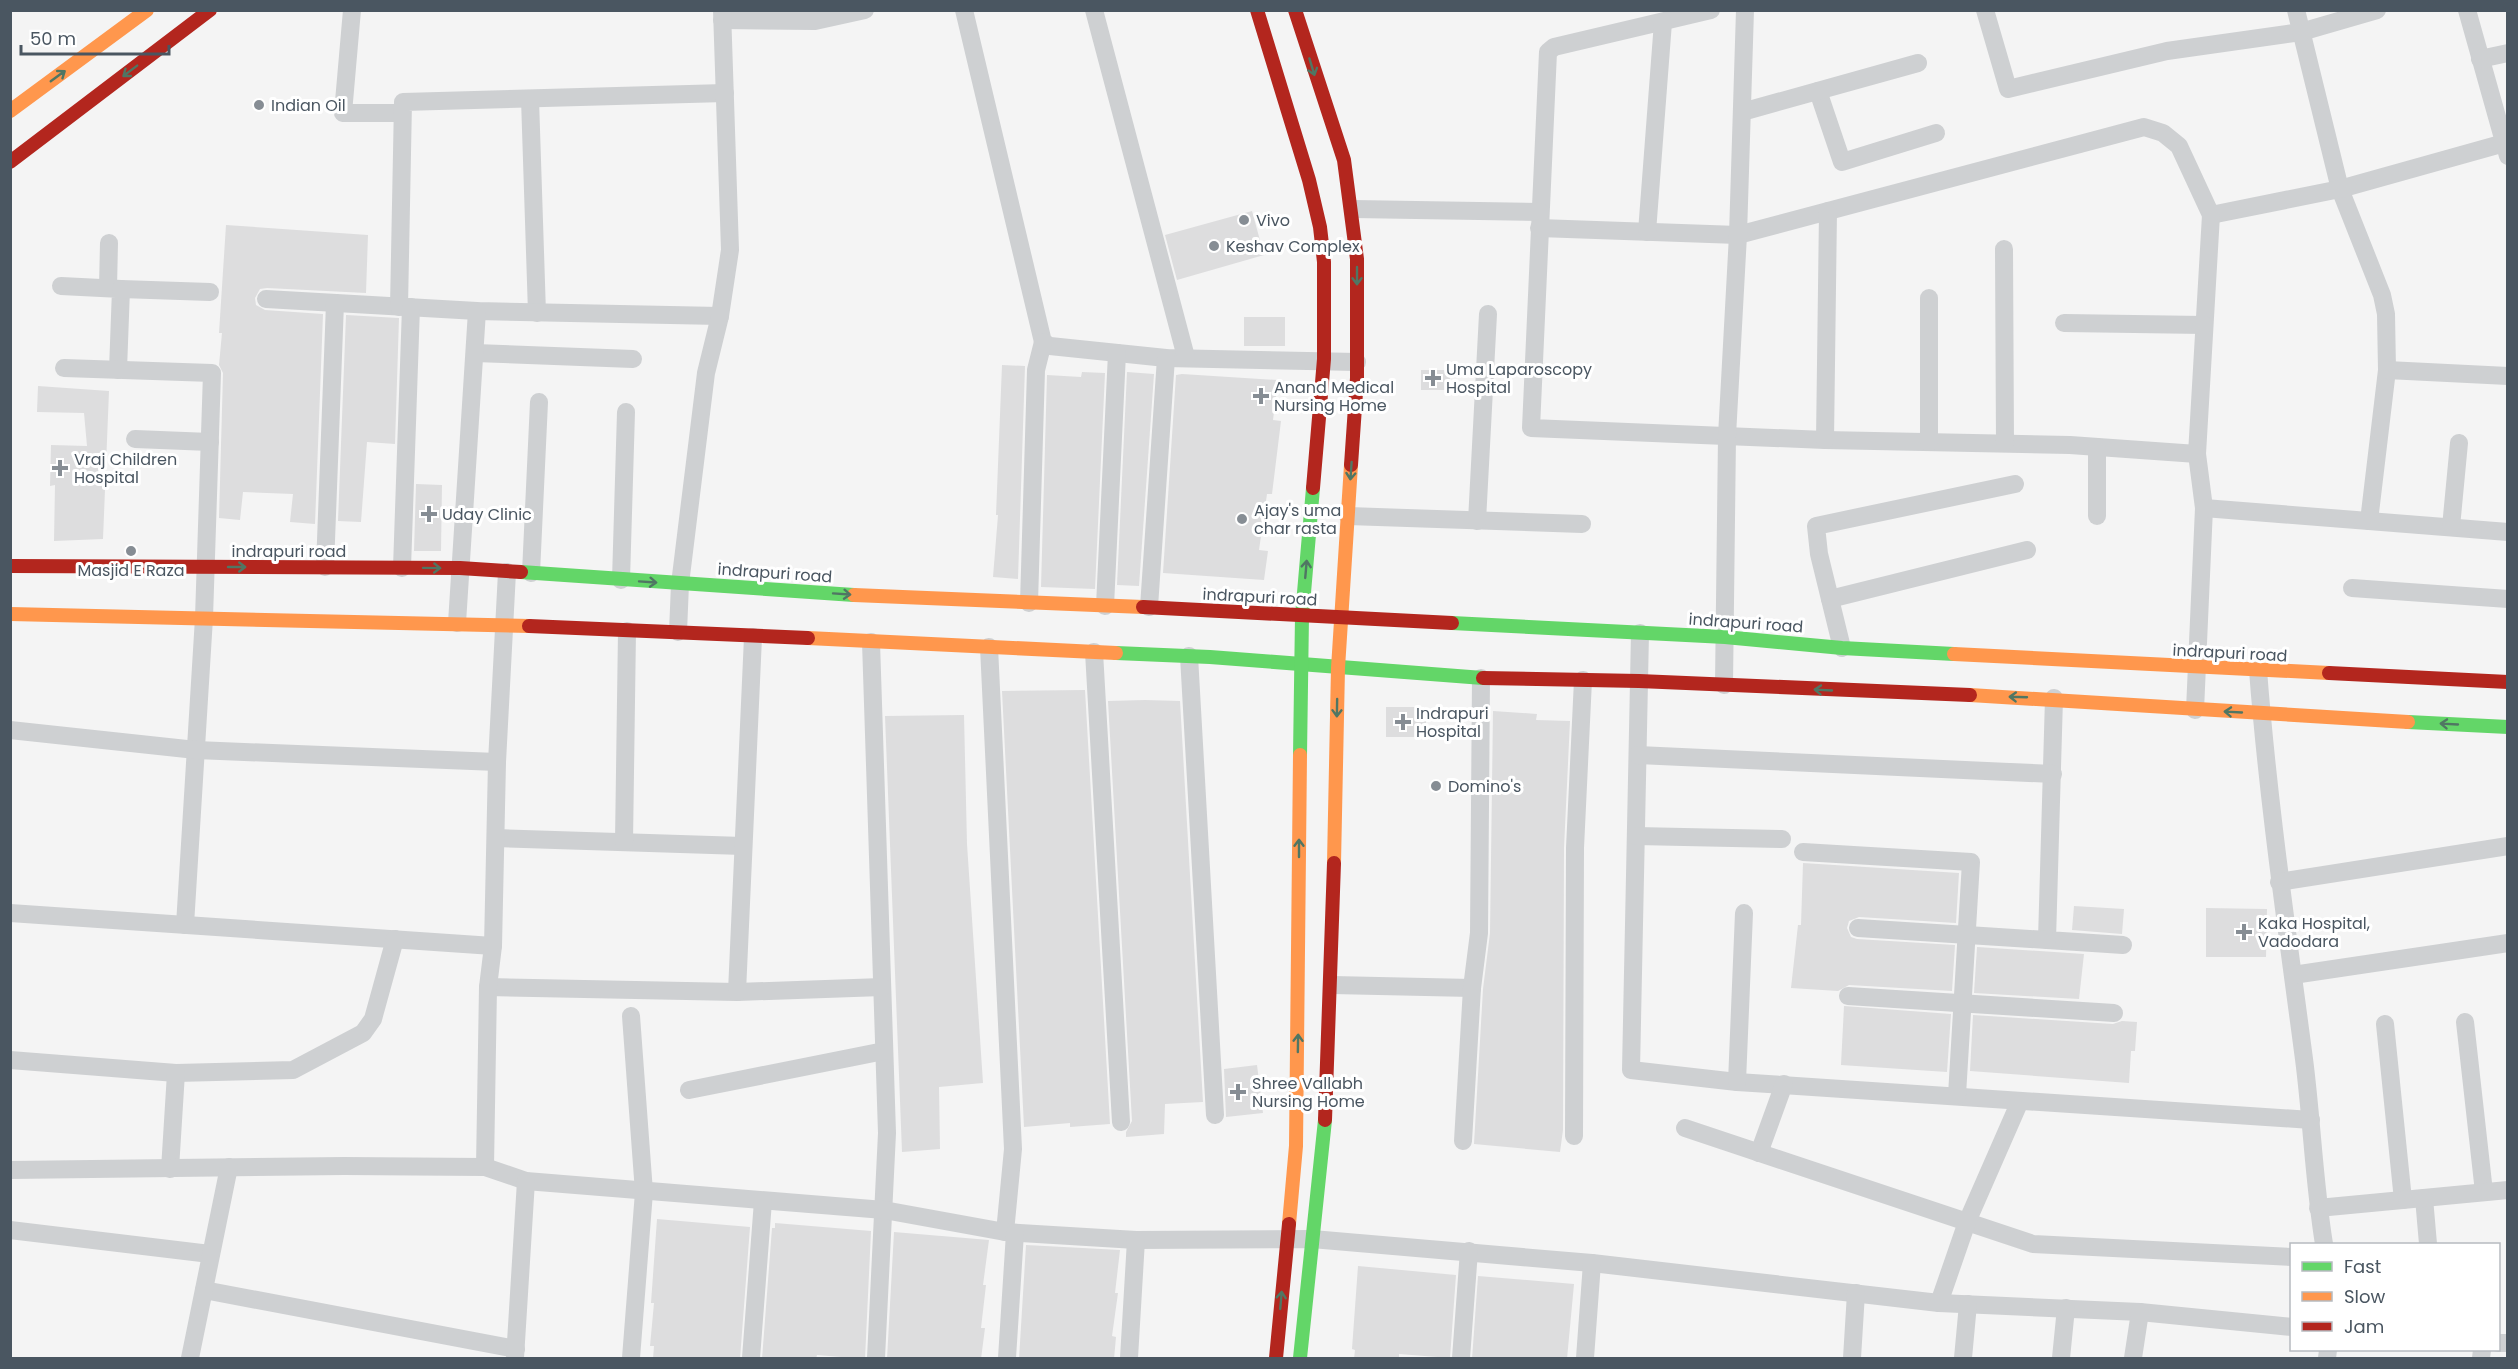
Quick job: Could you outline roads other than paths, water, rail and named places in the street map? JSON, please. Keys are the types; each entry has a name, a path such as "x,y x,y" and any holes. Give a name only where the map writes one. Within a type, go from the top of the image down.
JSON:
{"main road":[{"path":"10,111 147,10"},
{"path":"1257,10 1302,96 1344,160 1353,209 1358,259 1358,362 1338,668 1332,985 1324,1148 1300,1359"},
{"path":"1276,1359 1296,1135 1302,616 1324,359 1324,262 1320,227 1309,180 1295,10"},
{"path":"10,162 202,13"},
{"name":"indrapuri road","path":"10,566 460,568 930,600 1149,607 1725,636 1842,648 2196,668 2508,682"},
{"path":"10,614 457,623 678,632 1189,656 1481,678 1639,681 2054,698 2195,710 2508,727"}],"street":[{"path":"352,10 343,113 401,113"},
{"path":"678,632 680,584 706,373 720,316 730,250 722,15 815,21 865,10"},
{"path":"964,10 1043,342 1036,370 1029,603"},
{"path":"1094,10 1186,357"},
{"path":"1711,10 1554,47 1548,52 1531,428 1825,440 2097,447 2197,454"},
{"path":"1724,685 1727,436 1738,235 1745,10"},
{"path":"1985,10 2008,89 2167,51 2301,32 2377,10"},
{"path":"2296,10 2340,189 2382,295 2386,314 2387,370 2369,521"},
{"path":"2211,215 2340,189 2506,147 2468,10"},
{"path":"1647,232 1664,22"},
{"path":"2480,59 2508,53"},
{"path":"1742,112 1918,63"},
{"path":"1818,91 1842,162 1936,133"},
{"path":"402,568 405,307 401,106 408,100 725,93"},
{"path":"530,99 537,313"},
{"path":"1353,209 1539,220 1647,232 1738,235 2144,127 2163,133 2179,146 2211,215 2197,454 2204,508 2195,710"},
{"path":"1825,440 1828,211"},
{"path":"110,243 118,370"},
{"path":"2004,249 2005,444"},
{"path":"61,286 210,292"},
{"path":"1929,298 1929,442"},
{"path":"266,299 477,311 720,316"},
{"path":"325,567 335,303"},
{"path":"457,623 477,311"},
{"path":"1477,521 1488,314"},
{"path":"2064,323 2204,326"},
{"path":"1043,342 1050,346 1166,358 1324,359 1358,362"},
{"path":"475,353 633,359"},
{"path":"1105,606 1117,353"},
{"path":"1149,607 1166,358"},
{"path":"64,368 212,373 204,618 185,925"},
{"path":"2387,370 2508,376"},
{"path":"531,573 539,402"},
{"path":"621,580 626,412"},
{"path":"135,439 210,442"},
{"path":"2451,527 2459,443"},
{"path":"2097,447 2097,516"},
{"path":"1842,648 1819,554 1816,526 2015,484"},
{"path":"2204,508 2508,532"},
{"path":"1348,516 1582,524"},
{"path":"1830,599 2027,550"},
{"path":"484,1167 488,987 492,946 497,762 507,572"},
{"path":"2352,588 2508,599"},
{"path":"624,842 627,631"},
{"path":"1640,633 1631,1070 1737,1082 2311,1120"},
{"path":"737,992 753,637"},
{"path":"871,642 887,1133 876,1359"},
{"path":"989,647 1013,1149 1007,1359"},
{"path":"1094,652 1121,1122"},
{"path":"1189,656 1215,1115"},
{"path":"2258,670 2279,882 2311,1120 2318,1208 2324,1243"},
{"path":"1463,1141 1472,988 1479,933 1481,678"},
{"path":"1574,1136 1575,848 1583,680"},
{"path":"2047,940 2054,698"},
{"path":"10,730 196,750 497,762"},
{"path":"1638,755 2053,774"},
{"path":"1636,836 1782,839"},
{"path":"496,838 743,846"},
{"path":"2279,882 2508,846"},
{"path":"1803,852 1971,862 1957,1095"},
{"path":"10,913 492,946"},
{"path":"1737,1082 1744,913"},
{"path":"1858,927 2123,945"},
{"path":"10,1060 176,1073 293,1070 363,1033 373,1019 395,939"},
{"path":"2293,975 2508,943"},
{"path":"1332,985 1472,988"},
{"path":"488,987 737,992 882,987"},
{"path":"1848,996 2114,1013"},
{"path":"630,1016 644,1192 631,1359"},
{"path":"2465,1022 2484,1192"},
{"path":"2385,1024 2403,1200"},
{"path":"689,1090 884,1051"},
{"path":"170,1169 176,1073"},
{"path":"1759,1153 1784,1084"},
{"path":"1940,1303 1967,1222 2020,1101"},
{"path":"1685,1128 2033,1244 2290,1257"},
{"path":"190,1359 229,1167"},
{"path":"10,1170 484,1167 526,1181 884,1210 1010,1232 1136,1240 1312,1239 1592,1263 1940,1303 2140,1312 2290,1327"},
{"path":"204,1290 515,1354 526,1181"},
{"path":"2318,1208 2508,1190"},
{"path":"2424,1198 2428,1243"},
{"path":"751,1359 763,1201"},
{"path":"10,1230 210,1254"},
{"path":"1129,1359 1136,1240"},
{"path":"1461,1359 1469,1251"},
{"path":"1585,1359 1592,1263"},
{"path":"1852,1359 1856,1293"},
{"path":"1963,1359 1968,1304"},
{"path":"2061,1359 2066,1308"},
{"path":"2133,1359 2140,1312"}],"place":[{"name":"Indian Oil","path":"259,105"},
{"name":"Vivo","path":"1244,220"},
{"name":"Keshav Complex","path":"1214,246"},
{"name":"Uma Laparoscopy Hospital","path":"1433,378"},
{"name":"Anand Medical Nursing Home","path":"1261,396"},
{"name":"Vraj Children Hospital","path":"60,468"},
{"name":"Uday Clinic","path":"429,514"},
{"name":"Ajay's uma char rasta","path":"1242,519"},
{"name":"Masjid E Raza","path":"131,551"},
{"name":"Indrapuri Hospital","path":"1403,722"},
{"name":"Domino's","path":"1436,786"},
{"name":"Kaka Hospital, Vadodara","path":"2244,932"},
{"name":"Shree Vallabh Nursing Home","path":"1238,1092"}]}
